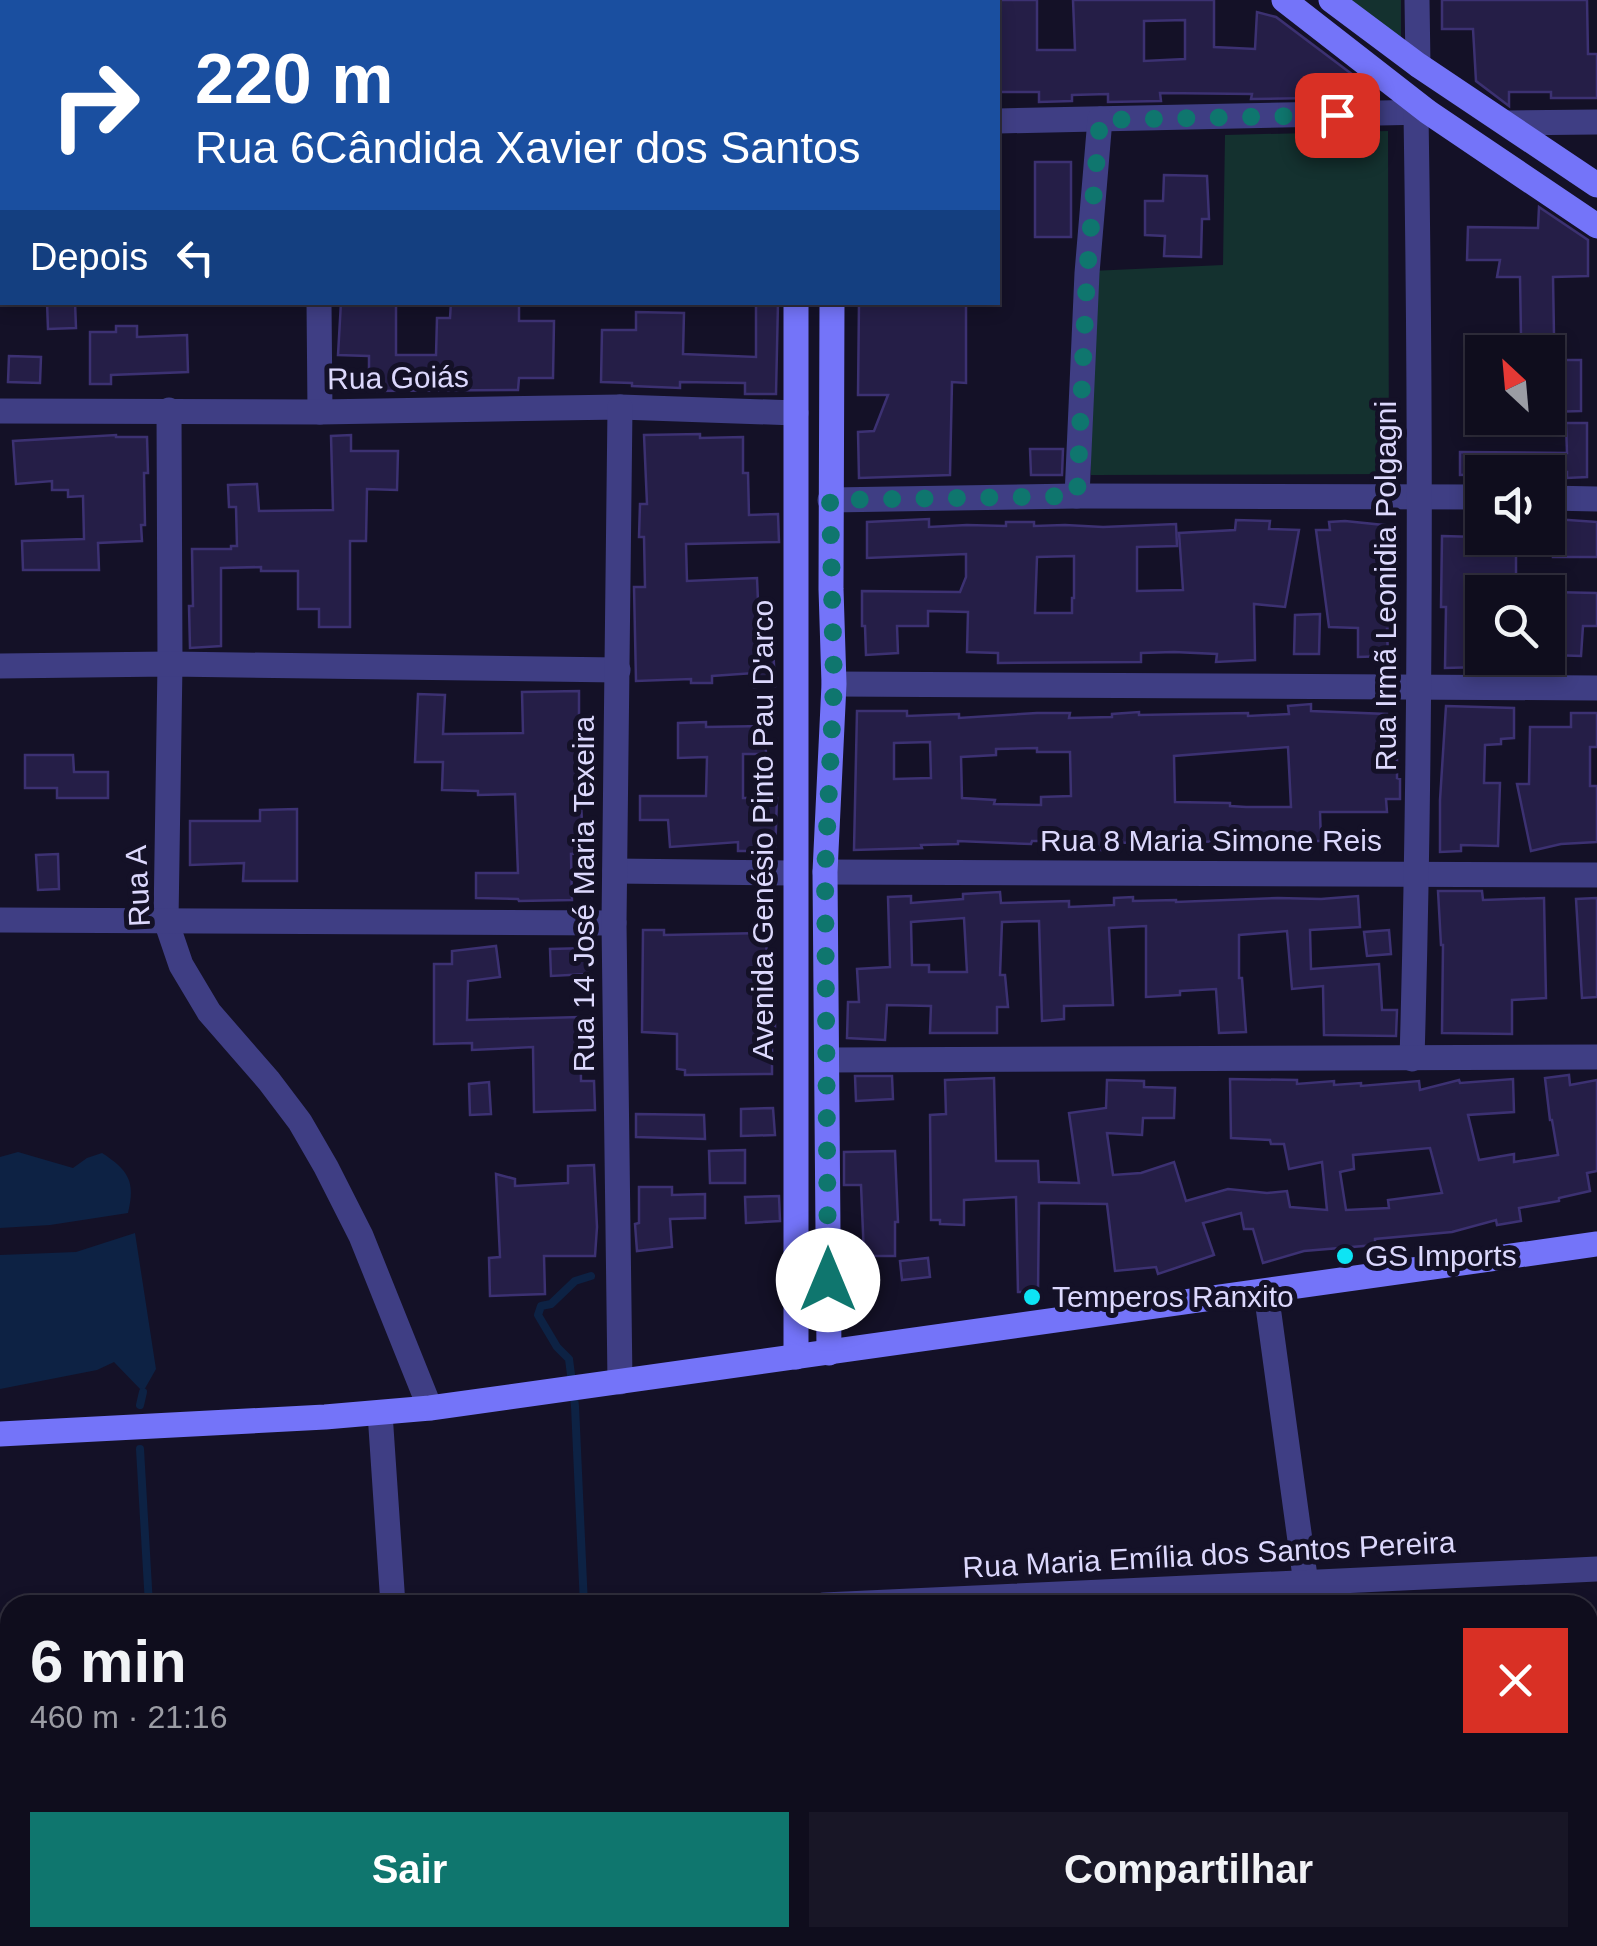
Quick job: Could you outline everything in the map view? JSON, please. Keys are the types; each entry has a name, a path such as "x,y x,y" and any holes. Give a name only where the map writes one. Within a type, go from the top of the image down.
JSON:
{"main road":[{"path":"1284,0 1422,113 1597,226"},
{"path":"1330,0 1418,65 1597,185"},
{"name":"Avenida Genésio Pinto Pau D'arco","path":"796,305 796,1357"},
{"name":"Avenida Genésio Pinto Pau D'arco","path":"829,1354 825,872 834,684 830,589 832,305"},
{"path":"796,587 830,589"},
{"path":"0,1434 430,1408 1597,1244"}],"street":[{"path":"1417,0 1418,65"},
{"path":"1000,121 1422,113"},
{"name":"Rua Irmã Leonidia Polgagni","path":"1412,1058 1421,496 1422,113"},
{"path":"1077,496 1087,274 1100,120"},
{"path":"1507,123 1597,122"},
{"path":"319,305 320,412"},
{"name":"Rua Goiás","path":"0,411 620,408 796,413"},
{"name":"Rua 14 José Maria Texeira","path":"620,408 614,923 620,1382"},
{"name":"Rua A","path":"169,410 166,921 182,965 210,1012 300,1122 326,1167 361,1236 430,1408"},
{"path":"830,500 1465,496"},
{"path":"1565,498 1597,498"},
{"path":"0,666 170,664 618,670"},
{"path":"834,684 1597,688"},
{"path":"615,871 795,874"},
{"name":"Rua 8 Maria Simone Reis","path":"825,872 1597,876"},
{"path":"0,920 614,923"},
{"path":"827,1060 1597,1057"},
{"path":"1266,1292 1307,1594"},
{"path":"390,1412 393,1595"},
{"name":"Rua Maria Emília dos Santos Pereira","path":"1263,1595 1597,1569"}],"green space":[{"path":"1349,0 1401,0 1401,39"},
{"path":"1388,131 1389,474 1091,475 1091,271 1223,265 1225,135"}],"water":[{"path":"18,1152 73,1168 102,1153 128,1177 128,1213 0,1228 0,1157"},
{"path":"135,1233 156,1369 143,1392 114,1362 97,1370 0,1389 0,1255 76,1252"}],"building":[{"path":"1000,0 1037,0 1037,50 1075,50 1073,0 1214,0 1214,47 1255,49 1257,12 1276,17 1373,90 1371,97 1251,99 1252,94 1160,93 1161,101 1108,102 1108,94 1072,95 1072,101 1039,102 1039,92 1000,92","holes":["1185,20 1185,59 1144,61 1144,21"]},
{"path":"1442,0 1587,0 1588,54 1597,54 1597,98 1551,98 1551,92 1509,92 1509,106 1476,81 1473,29 1442,29"},
{"path":"1035,162 1071,162 1071,237 1035,237"},
{"path":"1164,175 1207,176 1209,219 1202,219 1201,257 1164,256 1165,236 1145,235 1145,201 1163,201"},
{"path":"1539,207 1588,240 1588,276 1553,277 1554,335 1521,335 1520,277 1497,277 1500,260 1467,260 1468,227 1538,228"},
{"path":"47,305 75,305 76,328 48,329"},
{"path":"341,305 396,305 396,355 436,355 437,318 450,318 451,305 519,305 519,321 554,321 553,378 519,378 518,390 369,391 369,356 338,355"},
{"path":"756,305 778,305 776,394 745,394 745,383 680,382 680,388 601,382 602,330 636,330 636,312 684,313 683,354 756,357"},
{"path":"859,305 966,305 966,383 952,382 950,475 859,478 858,432 874,431 888,395 858,395"},
{"path":"116,326 137,326 137,337 187,335 188,372 111,375 111,384 90,384 90,332 116,332"},
{"path":"9,356 41,357 40,383 8,382"},
{"path":"1565,360 1581,360 1581,411 1565,411"},
{"path":"1566,423 1587,423 1587,477 1567,478 1565,455 1465,455 1465,475 1460,475 1460,452 1567,453"},
{"path":"700,434 700,438 743,437 749,515 778,514 779,542 686,544 687,581 757,578 759,624 774,623 775,686 754,687 754,673 712,676 712,683 691,683 691,679 636,681 634,587 645,587 644,537 639,537 640,504 647,504 644,435"},
{"path":"351,435 351,451 398,451 397,490 367,489 366,541 350,541 350,627 319,627 319,609 298,609 298,571 221,568 221,646 190,648 192,549 237,546 236,507 229,507 228,485 257,484 259,511 333,510 331,436"},
{"path":"147,437 142,541 98,543 99,570 23,570 22,541 84,539 83,496 68,497 68,490 52,490 52,481 16,484 13,441"},
{"path":"1030,449 1063,449 1062,475 1031,475"},
{"path":"929,519 929,527 1006,526 1006,522 1103,527 1176,524 1177,546 1137,547 1137,591 1183,590 1179,533 1235,530 1236,520 1270,521 1269,529 1299,530 1285,607 1254,604 1255,660 1216,662 1217,654 1174,652 1141,653 1141,662 998,663 998,653 967,652 968,612 928,611 928,626 897,626 898,653 866,655 862,591 960,592 966,577 966,554 867,558 867,522","holes":["1074,556 1072,613 1035,613 1037,557"]},
{"path":"1565,520 1597,522 1597,557 1553,557 1565,555"},
{"path":"1329,522 1393,526 1395,552 1390,552 1388,591 1397,591 1396,629 1387,629 1388,656 1358,657 1358,628 1329,627 1316,530 1330,530"},
{"path":"1442,536 1465,537 1465,555 1516,555 1516,575 1465,575 1465,667 1445,668 1446,607 1441,607"},
{"path":"1565,592 1597,593 1597,626 1583,626 1581,656 1565,655"},
{"path":"1320,614 1319,654 1294,654 1295,615"},
{"path":"579,691 579,732 585,732 585,805 581,805 584,853 571,854 572,900 476,898 476,873 518,873 515,794 478,795 478,791 442,790 443,762 415,762 418,694 445,695 443,734 523,733 522,692"},
{"path":"1311,704 1311,711 1387,714 1386,744 1397,744 1400,799 1386,799 1387,812 1320,812 1321,841 1104,843 1104,850 1071,850 1071,841 958,841 921,845 922,848 854,850 857,711 907,711 907,716 959,714 959,718 1037,713 1070,713 1069,718 1112,717 1139,712 1248,716 1289,714 1288,706","holes":["930,742 931,778 894,779 894,743","1288,747 1291,807 1175,802 1174,756","996,749 1070,752 1071,796 1041,797 1041,805 994,804 995,800 962,798 961,757 996,755"]},
{"path":"1446,706 1514,708 1514,738 1485,745 1484,783 1500,783 1498,846 1461,845 1461,851 1440,852"},
{"path":"1571,713 1597,713 1597,747 1590,747 1590,786 1597,786 1597,842 1531,851 1517,784 1529,784 1530,727 1571,727"},
{"path":"706,722 706,727 765,726 766,754 743,754 743,798 777,798 775,855 738,851 738,842 670,847 668,820 640,820 640,796 706,796 707,757 678,758 678,723"},
{"path":"25,755 73,755 74,772 108,772 108,798 57,798 57,788 25,788"},
{"path":"297,809 297,881 243,881 244,863 190,865 190,821 260,821 260,810"},
{"path":"58,854 59,889 38,890 36,855"},
{"path":"1438,891 1482,891 1483,900 1544,898 1546,998 1512,1000 1512,1034 1442,1033 1443,945"},
{"path":"1000,892 1001,903 1069,901 1069,907 1114,905 1114,898 1133,897 1133,901 1176,902 1358,896 1360,927 1310,930 1311,969 1379,964 1382,1010 1397,1010 1396,1036 1324,1035 1323,986 1292,989 1287,931 1239,935 1239,978 1246,1032 1219,1033 1216,989 1146,997 1146,926 1109,928 1113,1005 1064,1006 1064,1019 1042,1021 1039,921 1002,922 1000,975 1005,975 1008,1007 997,1007 997,1033 930,1033 931,1006 887,1005 885,1040 847,1038 848,1002 859,1002 857,969 890,967 888,897 911,896 911,903 963,899 963,894","holes":["964,918 967,972 929,972 929,965 912,965 911,922"]},
{"path":"1597,898 1597,997 1582,998 1576,899"},
{"path":"643,930 664,930 664,935 766,933 767,968 773,968 775,989 772,1074 685,1075 685,1070 677,1069 677,1034 642,1032"},
{"path":"1389,930 1391,954 1367,956 1364,932"},
{"path":"496,946 500,977 468,981 467,1020 580,1017 581,1081 594,1081 595,1110 534,1112 533,1047 472,1050 472,1043 434,1044 434,964 452,964 452,951"},
{"path":"587,948 588,974 551,976 550,949"},
{"path":"1569,1075 1570,1085 1597,1080 1597,1171 1587,1173 1590,1191 1519,1208 1521,1221 1497,1225 1496,1220 1452,1232 1375,1239 1375,1245 1304,1251 1263,1263 1253,1229 1244,1229 1241,1213 1203,1223 1214,1255 1158,1274 1156,1267 1115,1271 1107,1204 1039,1203 1038,1292 1018,1292 1016,1197 964,1200 964,1225 931,1220 930,1115 946,1114 945,1080 994,1078 996,1161 1038,1161 1039,1182 1079,1183 1069,1113 1106,1108 1107,1080 1144,1081 1144,1087 1175,1088 1174,1118 1143,1118 1142,1135 1107,1133 1113,1175 1141,1173 1174,1162 1186,1201 1228,1189 1287,1191 1290,1207 1327,1210 1322,1162 1289,1169 1284,1144 1231,1138 1230,1079 1297,1080 1297,1084 1334,1081 1334,1085 1361,1086 1419,1081 1420,1090 1459,1080 1460,1083 1513,1079 1514,1112 1468,1115 1479,1160 1514,1154 1514,1162 1558,1155 1545,1078","holes":["1430,1148 1442,1193 1388,1200 1389,1208 1346,1210 1340,1172 1354,1169 1353,1155"]},
{"path":"855,1076 892,1076 893,1099 856,1101"},
{"path":"489,1082 491,1114 470,1115 469,1084"},
{"path":"773,1108 775,1135 741,1136 741,1109"},
{"path":"636,1114 704,1115 705,1139 636,1137"},
{"path":"745,1150 745,1183 710,1183 709,1151"},
{"path":"895,1151 895,1256 864,1256 861,1185 844,1185 844,1152"},
{"path":"594,1165 595,1256 544,1256 545,1294 490,1296 489,1258 500,1257 496,1174 515,1179 515,1186 568,1183 568,1166"},
{"path":"639,1187 672,1187 672,1195 705,1194 705,1218 670,1219 672,1247 637,1251"},
{"path":"779,1196 780,1221 746,1223 745,1197"},
{"path":"928,1258 930,1277 902,1280 900,1261"}],"waterway":[{"path":"584,1595 575,1406 569,1359 538,1315 541,1306 551,1304 575,1281 591,1276"},
{"path":"140,1405 143,1392"},
{"path":"140,1449 148,1595"}],"place":[{"name":"GS Imports","path":"1345,1256"},
{"name":"Temperos Ranxito","path":"1032,1297"}],"route":[{"path":"828,1280 825,872 834,684 830,500 1077,496 1087,274 1100,120 1337,115"}]}
